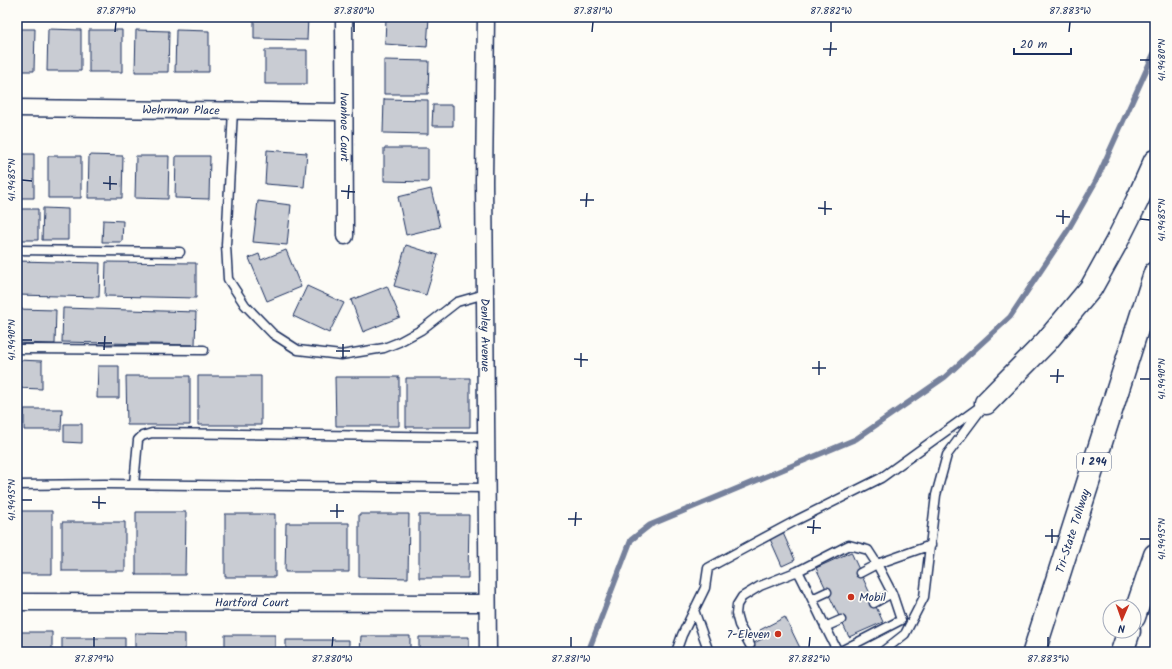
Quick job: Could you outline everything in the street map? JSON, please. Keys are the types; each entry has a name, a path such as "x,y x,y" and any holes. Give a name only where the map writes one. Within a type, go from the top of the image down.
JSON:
{"highway":[{"path":"986,403 1046,342 1091,288 1116,243 1155,161"},
{"name":"Tri-State Tollway","path":"1034,652 1155,273"},
{"path":"1140,599 1155,555"},
{"path":"1122,652 1126,639"}],"street":[{"name":"Ivanhoe Court","path":"344,17 345,236"},
{"name":"Denley Avenue","path":"486,17 484,181 488,652"},
{"name":"Wehrman Place","path":"17,108 344,112"},
{"name":"Hartford Court","path":"17,602 487,603"}],"lane":[{"path":"233,110 226,245 228,279 245,305 273,334 298,350 342,355 384,348 421,330 457,302 485,294"},
{"path":"17,250 180,252"},
{"path":"17,349 204,350"},
{"path":"882,652 905,634 924,597 936,495 947,455 986,403"},
{"path":"676,652 682,635 705,588 708,568 790,524 882,478 986,403"},
{"path":"134,484 138,440 142,436 152,433 486,437"},
{"path":"17,485 134,484 486,488"},
{"path":"750,645 739,624 736,614 737,605 742,597 760,586 798,571 849,545 868,550 892,593 901,620 839,652 824,627 798,571"},
{"path":"860,573 877,564 931,545"},
{"path":"812,599 827,592"},
{"path":"874,603 892,593"},
{"path":"694,610 709,652"},
{"path":"824,627 841,620"}],"building":[{"path":"254,17 308,17 307,40 254,39"},
{"path":"386,17 429,17 427,47 385,44"},
{"path":"17,29 35,29 34,71 17,71"},
{"path":"48,29 81,30 81,71 47,71"},
{"path":"89,30 122,30 122,72 89,72"},
{"path":"136,30 169,31 168,72 135,72"},
{"path":"176,30 209,31 209,72 175,72"},
{"path":"265,50 307,50 307,84 265,84"},
{"path":"384,60 429,61 428,94 384,94"},
{"path":"384,99 428,100 428,134 383,133"},
{"path":"433,105 453,105 453,126 432,126"},
{"path":"384,148 428,148 428,182 384,181"},
{"path":"267,150 307,153 304,187 265,184"},
{"path":"17,154 34,154 34,198 17,198"},
{"path":"89,155 123,156 122,198 88,198"},
{"path":"48,156 81,156 81,198 48,198"},
{"path":"136,156 169,156 168,199 135,198"},
{"path":"176,156 210,156 209,199 175,198"},
{"path":"431,189 440,227 406,235 398,197"},
{"path":"258,201 291,205 287,245 253,242"},
{"path":"43,208 68,209 68,240 42,240"},
{"path":"18,209 38,209 38,240 18,240"},
{"path":"103,220 123,221 122,242 102,242"},
{"path":"406,245 438,255 426,295 394,286"},
{"path":"286,250 301,287 267,301 249,258 259,254 261,260"},
{"path":"17,261 100,263 99,297 17,295"},
{"path":"106,262 196,263 196,298 105,296"},
{"path":"307,286 344,303 329,333 293,316"},
{"path":"387,286 400,317 363,332 351,300"},
{"path":"63,308 196,312 195,345 62,342"},
{"path":"17,309 56,310 55,344 17,343"},
{"path":"17,360 42,361 42,389 17,388"},
{"path":"98,366 119,366 119,398 97,398"},
{"path":"126,376 190,376 190,425 127,425"},
{"path":"198,376 261,376 261,425 198,425"},
{"path":"335,377 399,377 399,426 336,426"},
{"path":"406,378 470,378 470,427 406,427"},
{"path":"24,409 62,409 61,430 24,430"},
{"path":"64,424 82,424 82,443 64,442"},
{"path":"17,511 52,511 52,574 17,574"},
{"path":"136,512 186,512 185,575 136,575"},
{"path":"225,514 275,514 275,577 225,577"},
{"path":"359,514 409,514 408,578 359,577"},
{"path":"419,515 469,515 468,578 419,578"},
{"path":"62,522 125,522 125,571 62,571"},
{"path":"286,523 349,523 349,572 285,572"},
{"path":"783,533 795,560 782,566 770,539"},
{"name":"Mobil","path":"851,552 883,622 849,637 816,568"},
{"name":"7-Eleven","path":"785,617 802,652 748,652 746,647 764,638 760,630"},
{"path":"17,632 52,632 52,652 17,652"},
{"path":"135,633 185,634 185,652 135,652"},
{"path":"225,635 275,635 275,652 225,652"},
{"path":"361,636 410,636 410,652 360,652"},
{"path":"419,637 469,637 469,652 419,652"},
{"path":"62,638 125,638 125,652 62,652"},
{"path":"286,640 349,640 349,652 286,652"}],"waterway":[{"path":"588,652 631,540 650,525 856,439 945,377 1010,317 1068,230 1096,181 1155,51"}],"place":[{"name":"Mobil","path":"851,597"},
{"name":"7-Eleven","path":"778,634"}]}
